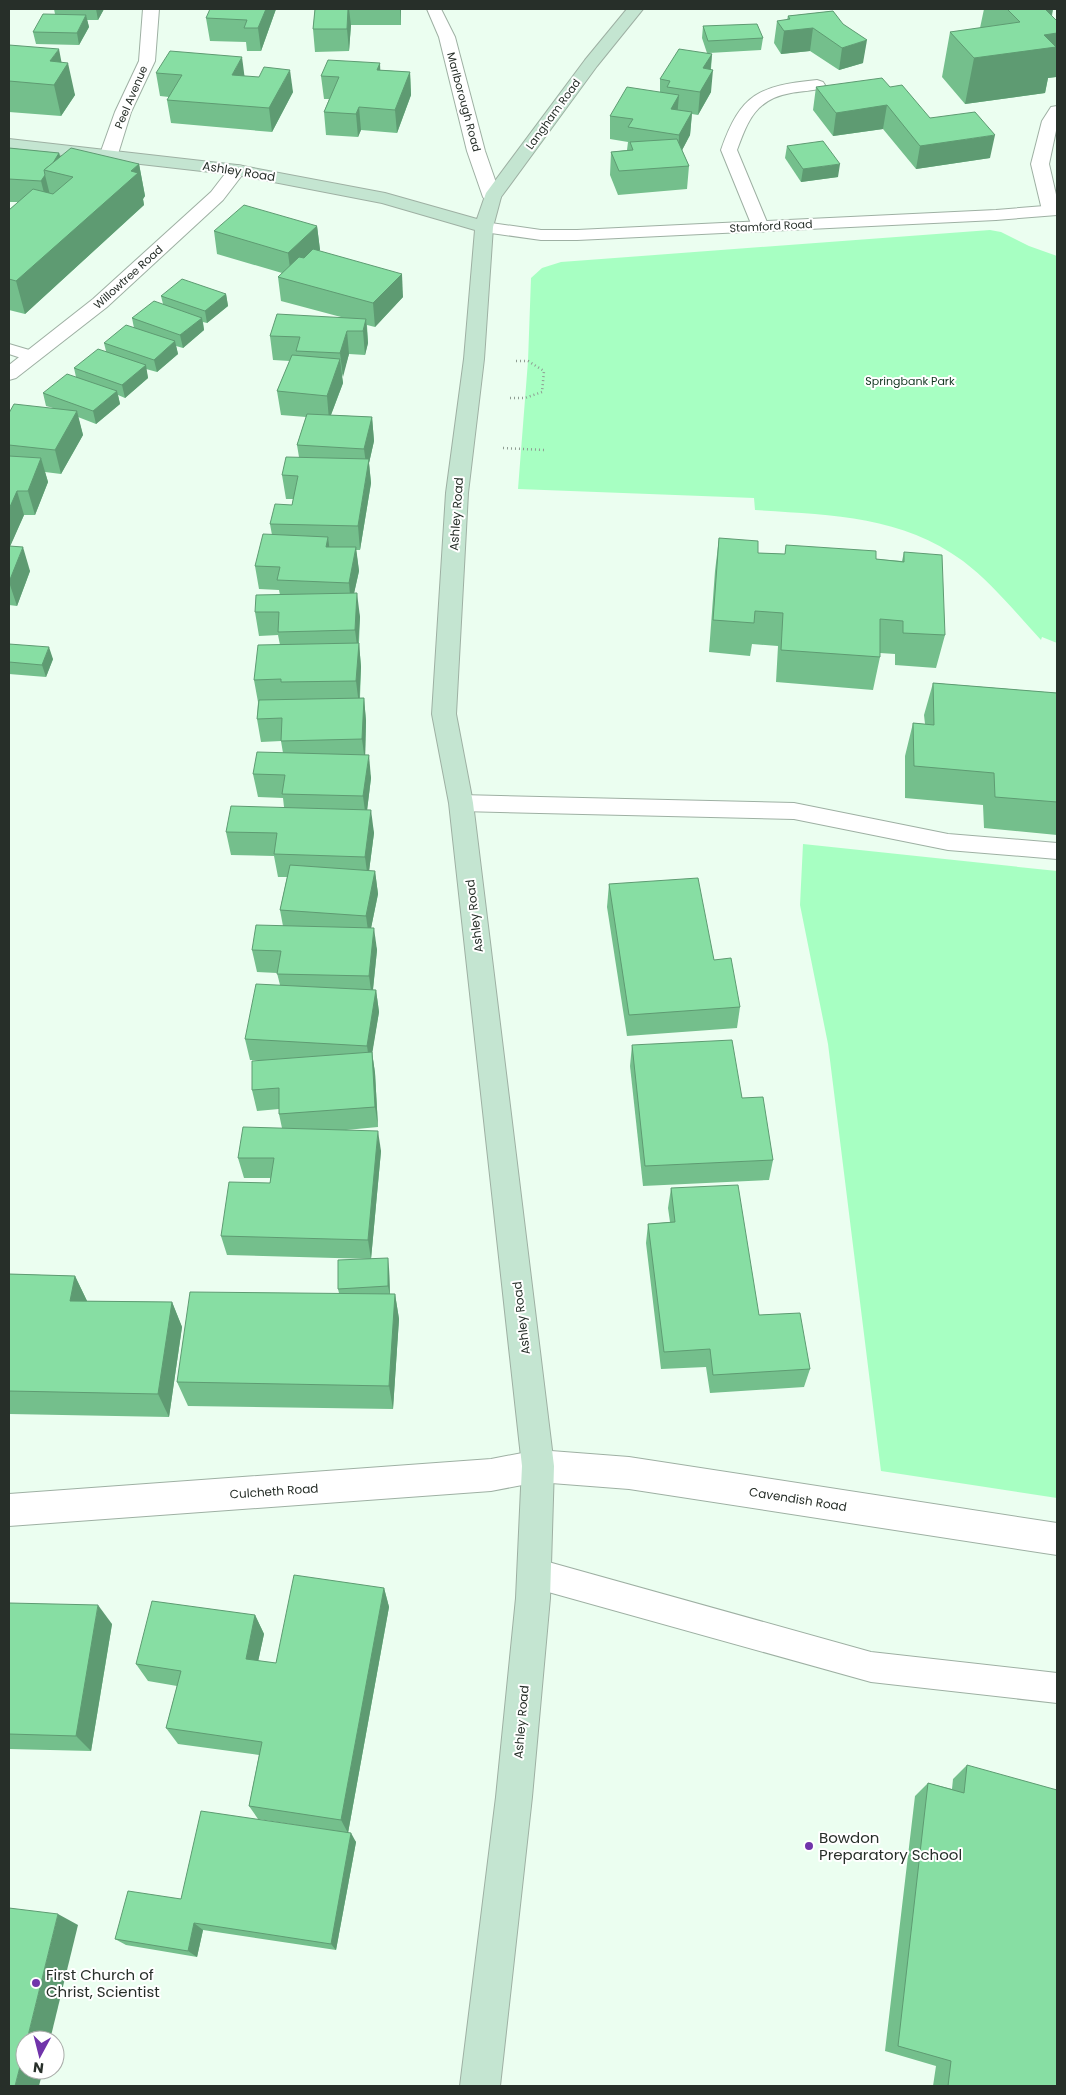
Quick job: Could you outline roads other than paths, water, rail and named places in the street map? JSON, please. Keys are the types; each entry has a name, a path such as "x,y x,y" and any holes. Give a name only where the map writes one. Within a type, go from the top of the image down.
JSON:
{"main road":[{"name":"Langham Road","path":"484,227 492,197 591,63 636,9"},
{"name":"Ashley Road","path":"9,144 237,170 385,198 484,227 474,359 457,492 444,714 461,804 538,1466 534,1573 514,1797 480,2086"}],"street":[{"name":"Peel Avenue","path":"109,154 123,112 147,62 150,9"},
{"name":"Marlborough Road","path":"434,9 446,37 476,151 492,197"},
{"path":"760,227 728,150 739,124 755,102 783,89 817,85"},
{"path":"1054,210 1040,164 1050,121 1057,111"},
{"name":"Willowtree Road","path":"9,374 100,303 217,196 237,170"},
{"name":"Stamford Road","path":"484,227 550,235 760,227 996,215 1054,210"},
{"name":"Culcheth Road","path":"9,1510 491,1475 538,1466"},
{"name":"Cavendish Road","path":"538,1466 629,1473 1057,1539"}],"lane":[{"path":"9,348 30,356"},
{"path":"461,804 747,812 794,811 948,842 1057,851"},
{"path":"534,1573 871,1667 1057,1688"}],"place":[{"name":"Bowdon Preparatory School","path":"809,1846"},
{"name":"First Church of Christ, Scientist","path":"36,1983"}],"park label":[{"name":"Springbank Park","path":"910,381"}]}
